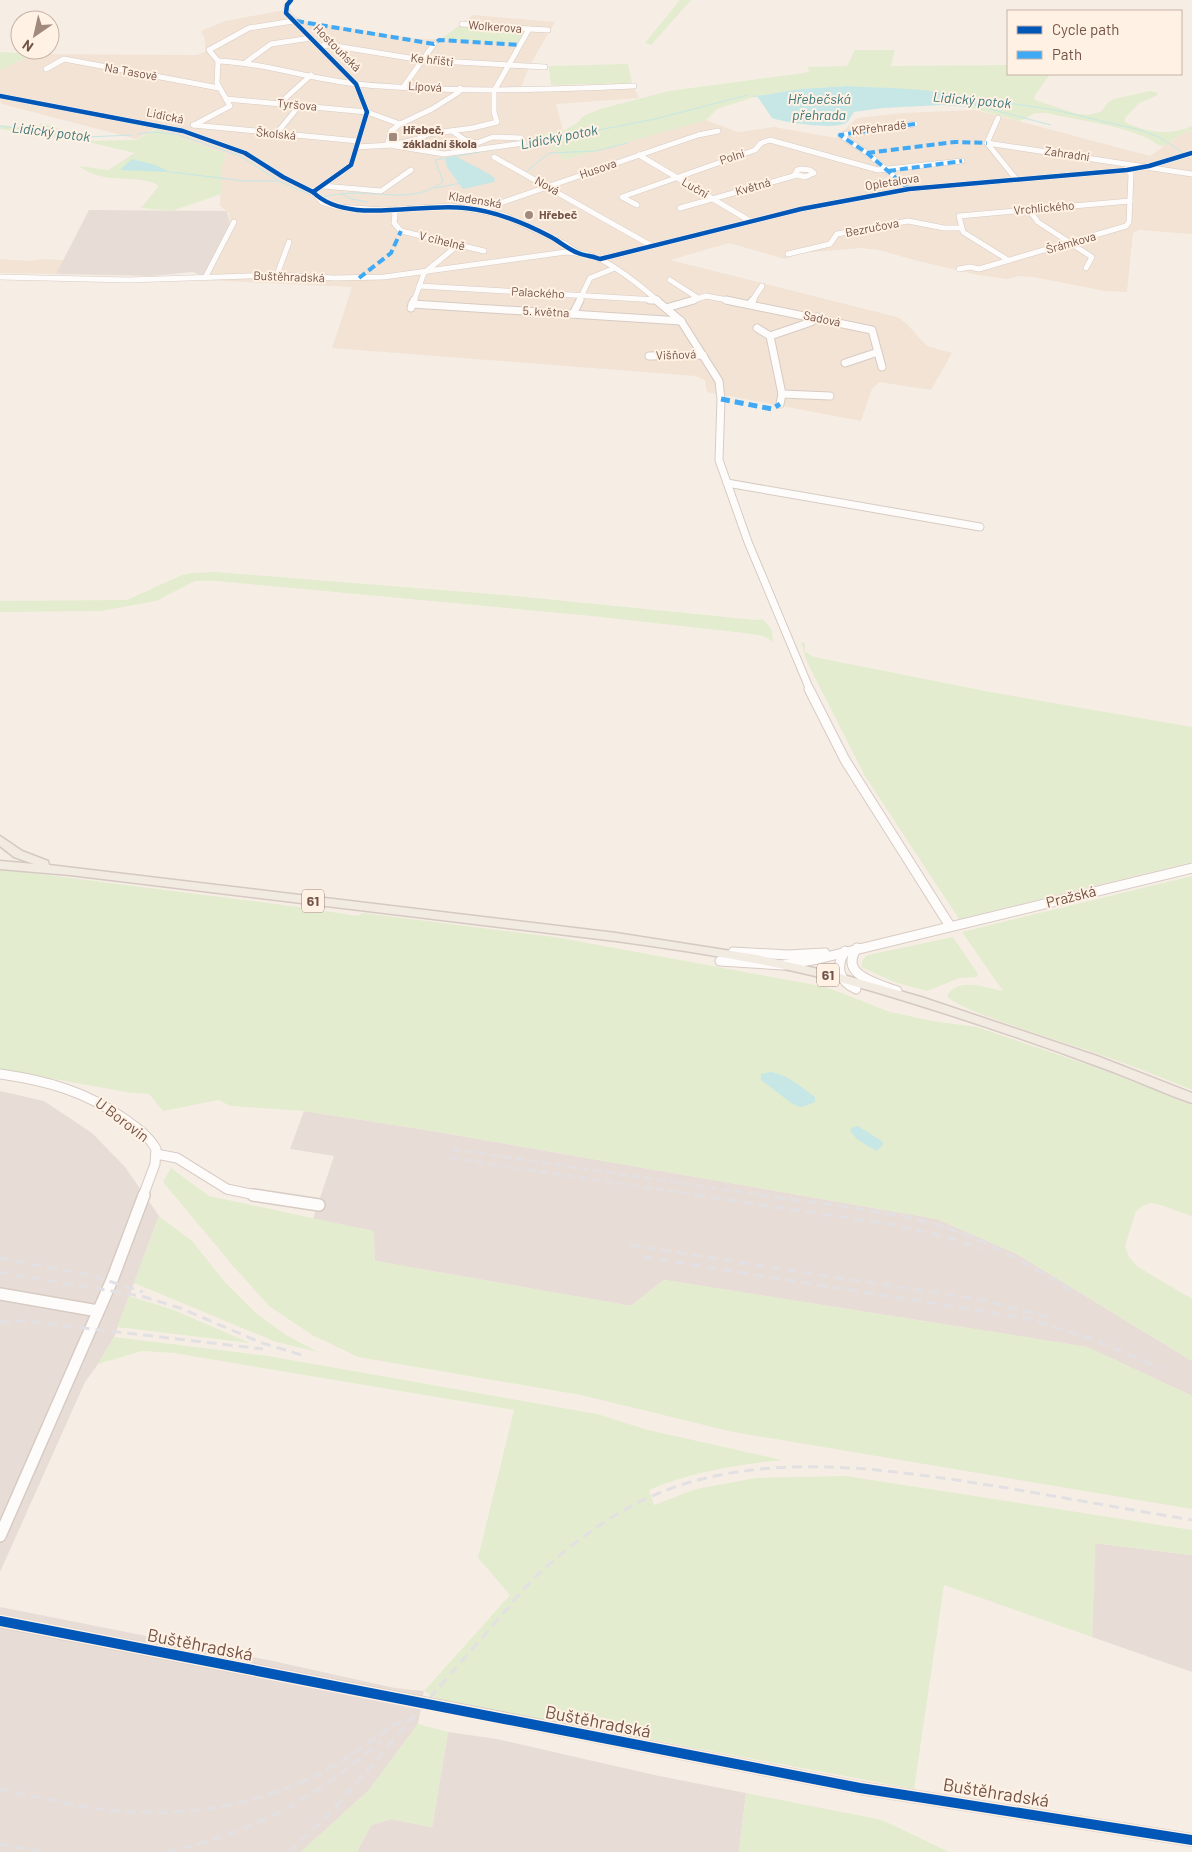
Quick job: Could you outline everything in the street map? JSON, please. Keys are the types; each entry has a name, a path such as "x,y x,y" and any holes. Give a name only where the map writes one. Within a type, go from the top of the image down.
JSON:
{"main road":[{"name":"61","path":"0,840 26,857 70,871"},
{"name":"61","path":"0,857 15,862 70,871"},
{"name":"61","path":"0,865 70,871 672,945 783,965 842,978 940,1007 1108,1064 1192,1098"},
{"name":"61","path":"557,931 804,977 980,1021"}],"street":[{"name":"Hostouňská","path":"291,0 287,5 286,13 356,84 367,112"},
{"path":"183,131 230,106 218,88 218,61 209,50 229,37 249,28 293,20"},
{"name":"Wolkerova","path":"462,24 548,30"},
{"name":"Wolkerova","path":"495,89 528,29"},
{"path":"245,63 271,44 311,38"},
{"path":"404,86 434,44"},
{"name":"Ke hřišti","path":"320,46 329,45 422,60 545,68"},
{"name":"Na Tasově","path":"46,69 64,60 218,88"},
{"name":"Lípová","path":"218,61 245,63 356,84 495,89 634,86"},
{"path":"278,104 311,76"},
{"path":"460,88 459,92 437,106 400,124 391,131 388,142 392,145 418,139 428,134 497,122 494,112 495,89"},
{"name":"Lidická","path":"0,96 183,131 245,153 282,177 313,192"},
{"name":"Tyršova","path":"226,99 367,112 400,124"},
{"path":"276,134 299,106"},
{"path":"313,192 351,165 367,112"},
{"path":"998,118 986,143 1016,180"},
{"name":"KPřehradě","path":"909,189 840,134 915,124"},
{"name":"Školská","path":"193,126 357,144 392,145 444,154 524,143 521,138 493,137 477,143 465,140 452,131"},
{"name":"Husova","path":"480,210 698,135 718,131"},
{"name":"Polní","path":"637,205 622,197 755,150 761,143 772,140 878,170 888,171"},
{"name":"Zahradní","path":"986,143 1192,174"},
{"name":"Opletalova","path":"600,259 801,209 909,189 1126,170 1192,153"},
{"name":"Luční","path":"639,155 750,221"},
{"name":"Nová","path":"494,157 652,246"},
{"path":"888,171 962,162"},
{"path":"323,186 381,191 411,170"},
{"name":"Šrámkova","path":"959,269 970,267 979,269 1126,226 1129,222 1131,174 1126,170"},
{"name":"Květná","path":"680,208 797,175"},
{"name":"Kladenská","path":"313,192 317,199 328,206 366,210 451,206 480,210 518,220 565,244 577,253 600,259 615,268 681,321 715,372 721,394 718,454 748,542 808,687 845,760 950,926"},
{"name":"Vrchlického","path":"959,216 1130,201"},
{"name":"V cihelně","path":"392,209 395,214 394,222 401,231 484,251"},
{"path":"1029,210 1038,222 1092,256 1086,268"},
{"path":"959,216 963,232 1008,260"},
{"path":"206,276 234,222"},
{"name":"Bezručova","path":"788,254 830,244 837,234 904,222 944,228 961,228"},
{"path":"277,275 289,242"},
{"path":"419,286 424,273 458,245"},
{"name":"Buštěhradská","path":"0,277 128,280 277,275 350,278 424,273 544,254 577,253"},
{"path":"573,314 592,276 615,268"},
{"path":"670,280 698,298"},
{"name":"Palackého","path":"419,286 656,300"},
{"name":"5. května","path":"419,286 411,306 681,321"},
{"path":"750,304 762,286"},
{"name":"Sadová","path":"666,308 706,296 872,330 882,367"},
{"path":"770,336 811,322 816,317"},
{"path":"757,328 770,336 782,394 780,404"},
{"path":"845,363 878,352"},
{"name":"Višňová","path":"649,356 703,355"},
{"path":"782,394 830,396"},
{"path":"727,483 980,527"},
{"name":"Pražská","path":"845,951 1192,868"},
{"path":"672,945 768,955 845,951"},
{"path":"857,948 852,954 851,962 853,970 860,976 940,1007"},
{"path":"720,961 783,965 818,959 845,951"},
{"path":"845,951 838,963 838,971 847,984 856,990"},
{"name":"U Borovin","path":"0,1074 46,1081 70,1088 96,1099 148,1138 154,1144 156,1154 170,1154 207,1178 229,1189 319,1205"},
{"path":"0,1536 112,1280 155,1164 156,1154"},
{"path":"0,1294 98,1311"},
{"name":"Buštěhradská","path":"0,1621 860,1788 1192,1840"}],"shaded area":[{"path":"290,9 293,14 304,21 420,39 441,39 473,15 555,22 530,65 521,87 632,83 639,98 556,104 563,131 539,135 564,160 706,120 738,132 774,127 836,138 857,118 902,113 976,110 1150,156 1180,135 1192,130 1192,234 1139,230 1133,233 1127,292 1105,291 1033,277 1019,276 1007,279 978,275 879,250 862,248 802,253 785,259 729,243 670,260 897,317 906,323 927,346 952,353 931,390 879,382 872,389 861,421 707,392 705,380 695,376 332,348 352,287 202,280 230,224 229,213 220,206 221,170 226,154 155,129 136,139 2,104 0,101 0,70 21,60 60,60 60,54 197,55 205,52 205,39 201,31 225,21"},
{"path":"89,210 227,211 230,224 203,276 193,272 152,276 56,274"},
{"path":"0,259 31,261 42,259 64,260 56,274 0,273"},
{"path":"0,1091 44,1101 92,1133 125,1167 159,1216 114,1337 85,1382 0,1572"},
{"path":"304,1111 427,1130 937,1219 1017,1254 1192,1361 1192,1396 1087,1347 664,1280 631,1306 375,1261 373,1231 313,1219 334,1156 290,1149"},
{"path":"1095,1543 1192,1555 1192,1672 1092,1637"},
{"path":"0,1607 273,1661 395,1688 424,1691 418,1724 369,1790 301,1852 0,1852"},
{"path":"448,1732 497,1739 659,1776 746,1793 739,1852 357,1852 371,1825 391,1819 432,1827"}],"green space":[{"path":"680,0 691,0 651,45 645,43"},
{"path":"460,26 521,30 524,32 518,43 514,44 441,39"},
{"path":"855,50 895,50 891,66 1007,65 1007,75 1049,75 1034,97 1035,100 1074,113 1087,115 1101,112 1108,102 1114,99 1150,91 1158,93 1138,104 1125,118 1125,122 1142,129 1158,132 1175,131 1192,126 1192,130 1180,135 1163,147 1145,137 1119,128 1046,113 1035,113 1020,121 968,107 977,105 938,92 848,86 800,89 757,96 717,109 706,120 564,160 539,135 563,131 577,123 583,116 600,109 669,91 804,73 810,71 807,67 847,66"},
{"path":"0,52 10,53 10,60 21,60 0,70"},
{"path":"628,64 632,83 551,85 549,66"},
{"path":"41,123 73,133 64,138 0,129 0,125 31,128"},
{"path":"157,129 226,154 221,170 221,194 172,211 141,208 158,185 139,180 99,176 79,166 108,170 135,153 84,141 135,140"},
{"path":"216,572 515,596 756,620 763,619 772,630 773,643 764,636 592,616 217,581 195,581 156,601 101,611 0,612 0,601 127,600 182,575"},
{"path":"801,642 805,643 805,652 814,657 990,692 1192,727 1192,862 959,919 865,776 807,662"},
{"path":"0,869 358,916 363,913 555,937 826,987 890,1012 932,1021 977,1027 1106,1071 1192,1105 1192,1216 1152,1203 1142,1206 1136,1211 1125,1246 1129,1257 1138,1267 1192,1299 1192,1361 1017,1254 937,1219 427,1130 304,1111 230,1106 219,1100 163,1111 149,1094 131,1093 0,1069"},
{"path":"1192,876 1192,1090 1110,1058 996,1020 956,1003 947,996 958,986 965,985 981,986 1003,991 962,932"},
{"path":"953,937 978,974 977,977 959,978 927,991 894,982 861,967 863,959 868,955"},
{"path":"171,1168 209,1196 373,1231 375,1261 631,1306 664,1280 1087,1347 1192,1396 1192,1509 733,1432 581,1395 358,1357 312,1335 269,1306 163,1182"},
{"path":"159,1216 192,1241 225,1282 257,1314 286,1335 318,1352 276,1342 134,1283"},
{"path":"129,1296 174,1310 250,1343 117,1327"},
{"path":"114,1337 268,1356 597,1414 648,1430 782,1460 714,1470 681,1478 649,1490 654,1505 696,1489 756,1478 846,1476 1192,1530 1192,1555 1095,1543 1092,1637 944,1585 914,1789 439,1700 424,1691 510,1595 478,1558 514,1410 174,1353 142,1351 98,1364"},
{"path":"418,1724 448,1732 432,1827 391,1819 371,1825 357,1852 301,1852 369,1790"},
{"path":"746,1793 882,1820 949,1852 739,1852"}],"water":[{"name":"Hřebečská přehrada","path":"848,86 939,92 971,99 979,104 968,107 942,105 883,108 854,112 844,124 819,126 772,118 757,96 800,89"},
{"path":"457,157 491,175 495,179 494,182 463,189 447,167 445,158"},
{"path":"132,159 155,165 170,172 120,170"},
{"path":"771,1072 794,1082 815,1097 815,1102 802,1107 794,1105 761,1080 761,1074"},
{"path":"858,1126 883,1142 882,1146 876,1151 858,1140 850,1131 853,1127"}],"waterway":[{"name":"Lidický potok","path":"522,145 655,119 748,95"},
{"name":"Lidický potok","path":"753,96 761,97"},
{"name":"Lidický potok","path":"973,100 1002,102 1055,110 1140,130 1159,137 1183,153"},
{"path":"975,105 1051,125"},
{"name":"Lidický potok","path":"0,126 86,137 132,135"},
{"name":"Lidický potok","path":"137,134 154,132 176,134 240,156 279,181 311,195"},
{"path":"527,171 549,153 596,151 627,143"},
{"name":"Lidický potok","path":"487,151 502,148"},
{"name":"Lidický potok","path":"321,197 352,193 401,195 424,192 434,188 443,181 435,160 481,152"},
{"path":"170,172 245,181 278,181"},
{"path":"435,188 461,183"},
{"path":"342,194 352,199 367,202"}],"railway":[{"path":"452,1149 768,1196"},
{"path":"450,1158 704,1196"},
{"path":"695,1195 895,1225 951,1238 981,1249"},
{"path":"759,1195 870,1210 930,1223 996,1248 1079,1295"},
{"path":"629,1245 983,1300 1052,1318"},
{"path":"643,1257 1026,1318 1095,1340 1162,1369"},
{"path":"0,1258 90,1275 143,1292"},
{"path":"0,1272 141,1296 180,1308 262,1343 305,1356"},
{"path":"0,1322 24,1321 263,1349"},
{"path":"289,1852 331,1812 532,1580 566,1550 602,1523 662,1492 684,1484 722,1475 761,1469 839,1467 956,1480 1192,1520"},
{"path":"0,1789 108,1810 161,1812 214,1808 265,1796 315,1776 404,1719"},
{"path":"166,1852 227,1835 281,1811 331,1780 381,1741"},
{"path":"0,1844 44,1852"}],"marked path":[{"path":"296,21 434,44 439,40 519,45"},
{"path":"909,189 867,153 840,135 915,124"},
{"path":"867,153 955,142 987,143"},
{"path":"888,171 962,161"},
{"path":"359,278 391,253 401,231"},
{"path":"721,399 772,409 780,404"}],"cycle path":[{"path":"291,0 287,5 286,13 356,84 367,112 351,165 313,192"},
{"path":"0,96 183,131 245,153 283,177 313,192"},
{"path":"313,192 322,202 352,210 370,211 436,206 481,210 521,223 549,236 578,253 600,259 801,209 909,189 1127,170 1149,166 1192,153"},
{"path":"0,1621 860,1788 1192,1840"}],"place":[{"name":"Hřebeč, základní škola","path":"393,137"},
{"name":"Hřebeč","path":"529,215"}]}
